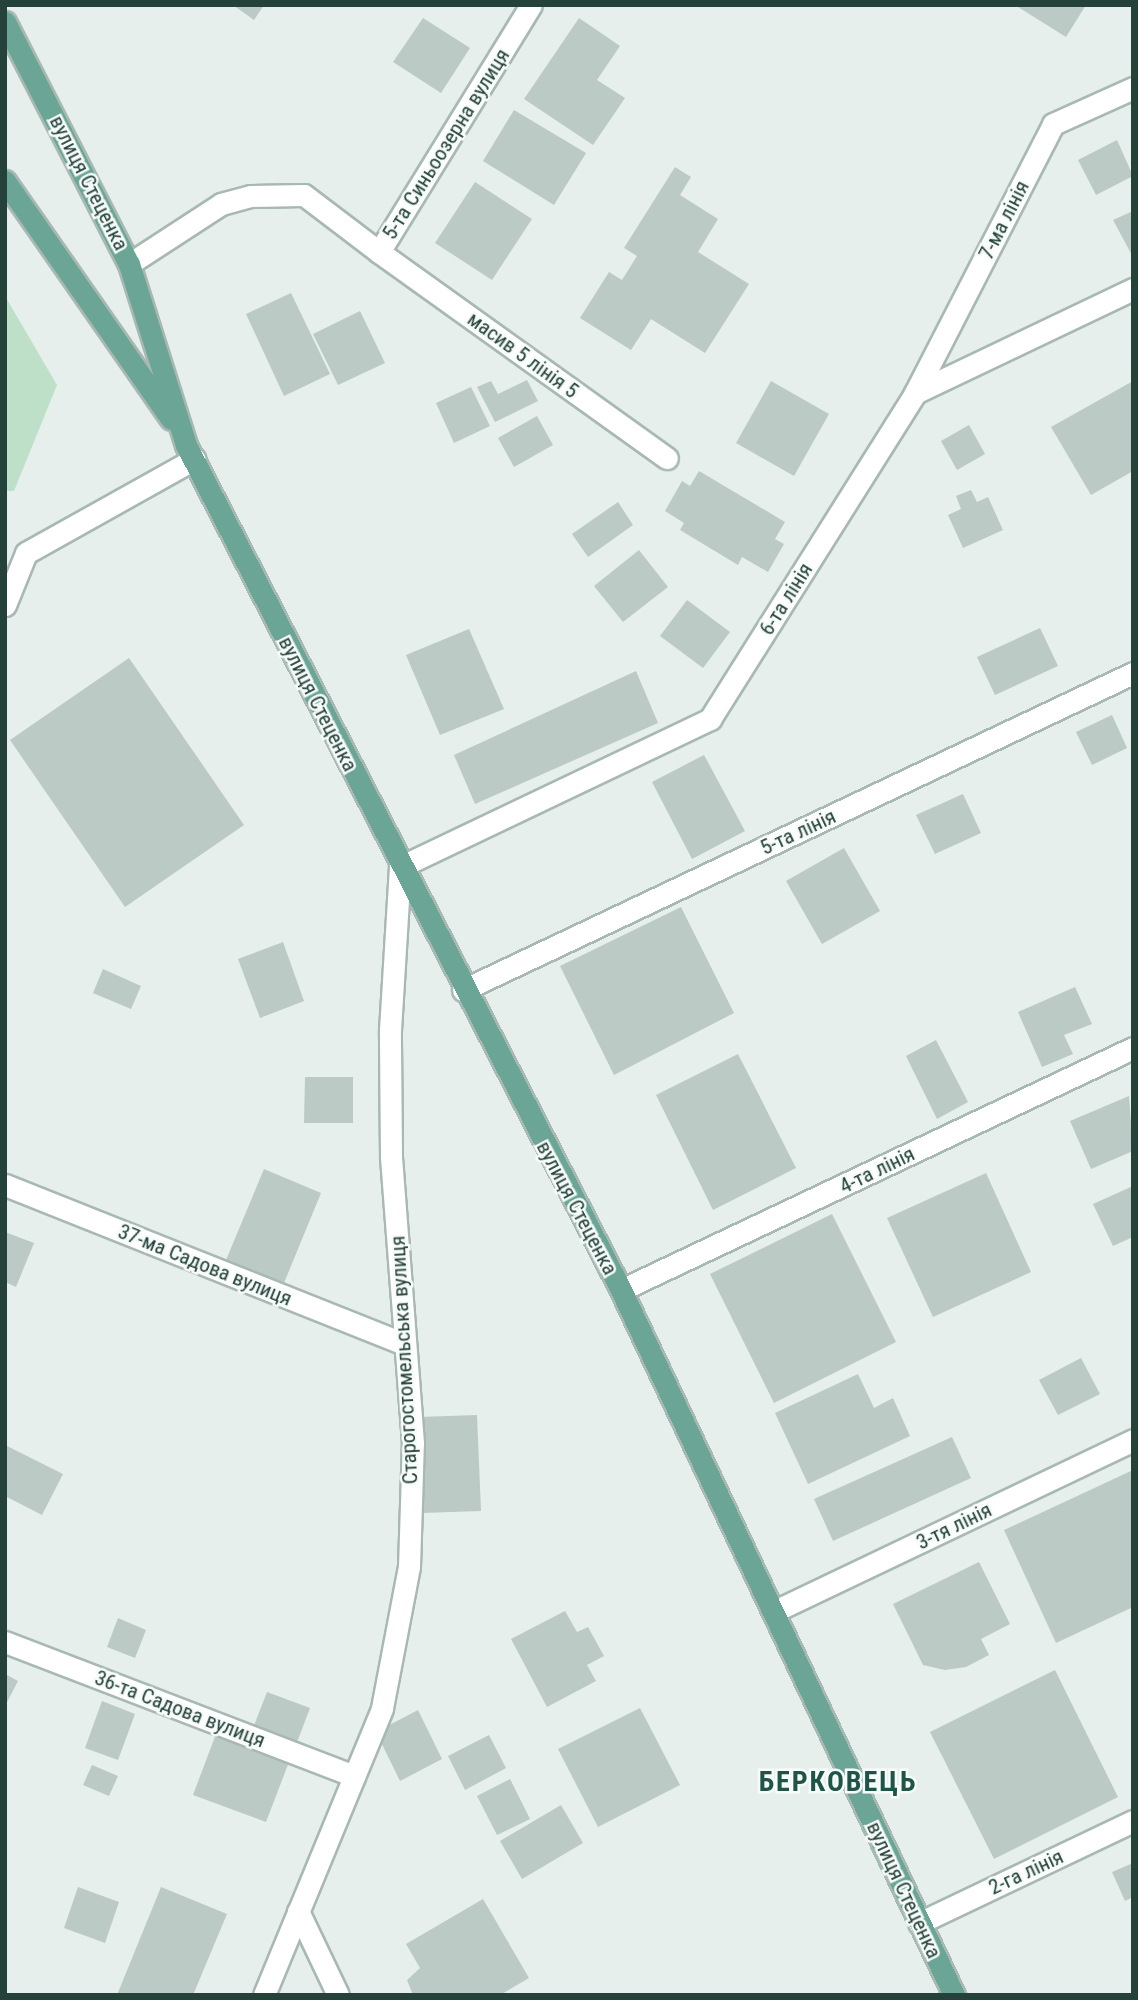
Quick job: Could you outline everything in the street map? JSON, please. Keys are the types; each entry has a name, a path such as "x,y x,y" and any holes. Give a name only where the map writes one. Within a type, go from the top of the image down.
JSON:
{"main road":[{"name":"вулиця Стеценка","path":"5,22 129,264 181,431 194,459 463,990 621,1290 954,1995"},
{"name":"вулиця Стеценка","path":"5,181 181,431"}],"street":[{"name":"5-та Синьоозерна вулиця","path":"129,264 221,204 251,196 304,195 379,252 531,5"},
{"name":"7-ма лінія","path":"915,393 1053,124 1133,88"},
{"name":"масив 5 лінія 5","path":"379,252 667,458"},
{"path":"915,393 1133,289"},
{"name":"6-та лінія","path":"400,867 710,719 915,393"},
{"path":"5,605 26,553 194,459"},
{"name":"5-та лінія","path":"463,990 1133,673"},
{"name":"Старогостомельська вулиця","path":"264,1995 382,1709 409,1567 413,1443 391,1156 390,1030 400,867"},
{"name":"4-та лінія","path":"621,1290 1133,1048"},
{"name":"37-ма Садова вулиця","path":"5,1185 405,1344"},
{"name":"3-тя лінія","path":"775,1612 1133,1440"},
{"name":"36-та Садова вулиця","path":"5,1642 354,1776"},
{"name":"2-га лінія","path":"919,1923 1133,1821"},
{"path":"298,1910 338,1995"}],"green space":[{"path":"5,296 57,385 14,491 7,491"}],"building":[{"path":"233,5 264,5 254,20"},
{"path":"1015,5 1086,5 1066,37"},
{"path":"423,18 470,48 441,93 393,62"},
{"path":"579,18 620,46 597,80 625,98 593,145 524,99"},
{"path":"514,110 586,153 554,205 483,161"},
{"path":"1117,140 1133,176 1096,195 1078,160"},
{"path":"675,167 691,177 680,195 718,219 698,252 749,284 705,353 651,319 631,350 580,318 609,272 622,280 637,256 624,248"},
{"path":"475,182 532,219 492,280 435,243"},
{"path":"1133,211 1133,257 1113,220"},
{"path":"291,293 330,374 284,396 246,314"},
{"path":"360,311 385,363 338,385 313,334"},
{"path":"527,380 538,401 495,422 477,387 491,381 498,394"},
{"path":"771,381 829,414 794,476 736,443"},
{"path":"1133,381 1133,471 1091,495 1051,427"},
{"path":"471,387 490,426 454,443 436,403"},
{"path":"537,416 553,445 514,467 498,438"},
{"path":"969,425 985,454 957,470 941,441"},
{"path":"699,471 785,522 775,539 784,544 768,572 742,557 738,565 680,530 684,523 665,511 682,481 690,486"},
{"path":"971,490 977,502 988,497 1003,530 963,548 948,515 961,509 956,496"},
{"path":"618,502 633,525 588,557 572,534"},
{"path":"639,550 668,587 623,622 594,586"},
{"path":"687,600 730,632 703,668 660,636"},
{"path":"1040,628 1058,666 995,695 977,657"},
{"path":"469,629 504,709 440,735 406,655"},
{"path":"129,658 244,825 125,907 10,740"},
{"path":"636,671 658,723 475,804 454,755"},
{"path":"1112,715 1127,748 1092,765 1076,732"},
{"path":"704,755 745,831 692,859 652,782"},
{"path":"963,794 981,833 935,854 916,815"},
{"path":"844,848 880,911 822,944 786,881"},
{"path":"681,907 734,1013 614,1075 560,966"},
{"path":"283,942 304,1001 260,1018 238,959"},
{"path":"103,969 141,986 131,1009 93,993"},
{"path":"1075,987 1092,1024 1064,1035 1073,1054 1042,1067 1018,1012"},
{"path":"936,1040 968,1102 937,1119 906,1056"},
{"path":"738,1054 796,1168 713,1210 656,1095"},
{"path":"305,1077 353,1077 353,1123 304,1123"},
{"path":"1129,1096 1133,1151 1091,1169 1070,1121"},
{"path":"264,1169 321,1193 284,1283 226,1260"},
{"path":"986,1173 1031,1272 933,1317 887,1218"},
{"path":"1133,1186 1133,1237 1113,1246 1093,1204"},
{"path":"832,1214 896,1342 774,1403 710,1274"},
{"path":"5,1232 34,1243 16,1287 5,1282"},
{"path":"1081,1358 1100,1394 1058,1415 1039,1380"},
{"path":"858,1374 874,1408 893,1398 910,1436 808,1484 775,1413"},
{"path":"477,1415 481,1511 422,1513 419,1417"},
{"path":"952,1437 971,1478 833,1541 814,1499"},
{"path":"5,1445 63,1474 42,1515 5,1496"},
{"path":"1133,1470 1133,1607 1056,1643 1004,1530"},
{"path":"979,1562 1010,1624 981,1639 989,1655 966,1667 945,1670 923,1665 893,1604"},
{"path":"565,1611 577,1632 588,1627 604,1656 587,1665 596,1681 547,1707 511,1639"},
{"path":"118,1618 146,1630 135,1658 107,1647"},
{"path":"1055,1670 1118,1797 994,1859 930,1732"},
{"path":"5,1674 18,1681 5,1706"},
{"path":"267,1692 310,1708 296,1745 253,1728"},
{"path":"102,1701 135,1714 118,1760 85,1748"},
{"path":"640,1708 680,1785 598,1827 558,1749"},
{"path":"418,1710 442,1759 400,1781 376,1732"},
{"path":"216,1734 289,1762 266,1822 193,1795"},
{"path":"489,1735 506,1768 465,1790 448,1756"},
{"path":"92,1765 118,1776 109,1796 83,1785"},
{"path":"510,1779 530,1819 497,1835 477,1796"},
{"path":"561,1805 583,1843 522,1879 500,1841"},
{"path":"1133,1863 1133,1897 1125,1901 1112,1872"},
{"path":"78,1887 119,1902 105,1943 64,1928"},
{"path":"161,1887 227,1914 193,1995 117,1995"},
{"path":"483,1899 529,1978 500,1995 413,1995 407,1980 420,1968 406,1944"}],"district":[{"name":"БЕРКОВЕЦЬ","path":"838,1782"}]}
